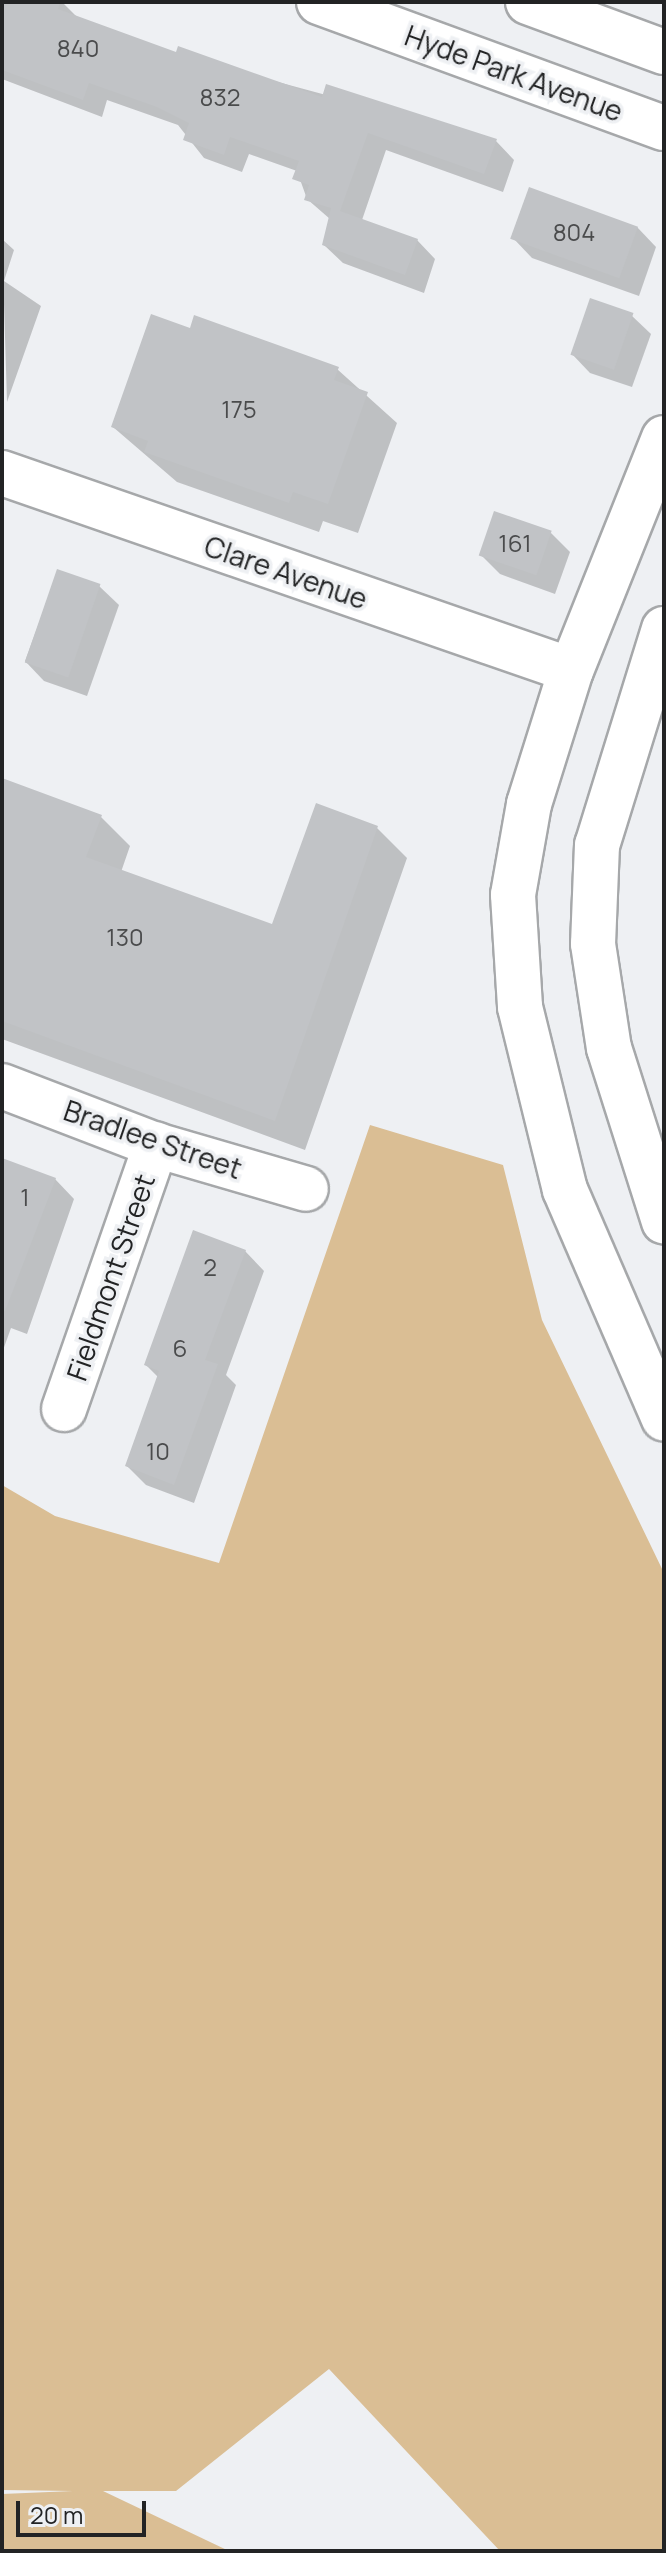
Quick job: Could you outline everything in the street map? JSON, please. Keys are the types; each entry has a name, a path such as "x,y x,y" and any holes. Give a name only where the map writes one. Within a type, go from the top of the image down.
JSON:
{"main road":[{"name":"Hyde Park Avenue","path":"319,2 664,128"},
{"path":"528,2 664,52"},
{"path":"664,438 571,670 529,804 513,895 520,1007 565,1190 664,1419"},
{"name":"Clare Avenue","path":"2,473 571,670"},
{"path":"664,629 652,702 597,845 593,944 609,1048 664,1221"},
{"name":"Bradlee Street","path":"2,1086 156,1145 306,1189"},
{"name":"Fieldmont Street","path":"64,1409 156,1145"}],"shaded area":[{"path":"370,1125 503,1165 542,1320 664,1573 664,2551 500,2551 329,2369 176,2491 103,2491 229,2551 2,2551 2,2494 73,2491 2,2490 2,1485 55,1516 219,1563"}],"building":[{"path":"2,2 60,2 58,9 176,52 178,46 322,97 326,84 497,139 484,174 368,133 340,211 418,239 405,275 322,245 331,208 304,200 309,185 292,179 299,161 230,137 224,155 183,140 189,123 157,107 89,83 83,100 2,70"},
{"path":"529,187 638,227 619,278 510,239"},
{"path":"590,298 633,313 614,370 570,355"},
{"path":"151,314 190,328 194,315 339,367 334,380 368,392 328,504 293,492 289,503 144,452 148,441 111,427"},
{"path":"494,511 552,531 536,575 479,555"},
{"path":"57,569 100,584 68,678 25,663"},
{"path":"2,778 102,815 86,857 272,924 316,803 378,826 275,1121 2,1021"},
{"path":"2,1158 56,1178 5,1311 2,1310"},
{"path":"193,1230 246,1250 205,1360 218,1364 174,1485 125,1466 159,1371 144,1365"}]}
